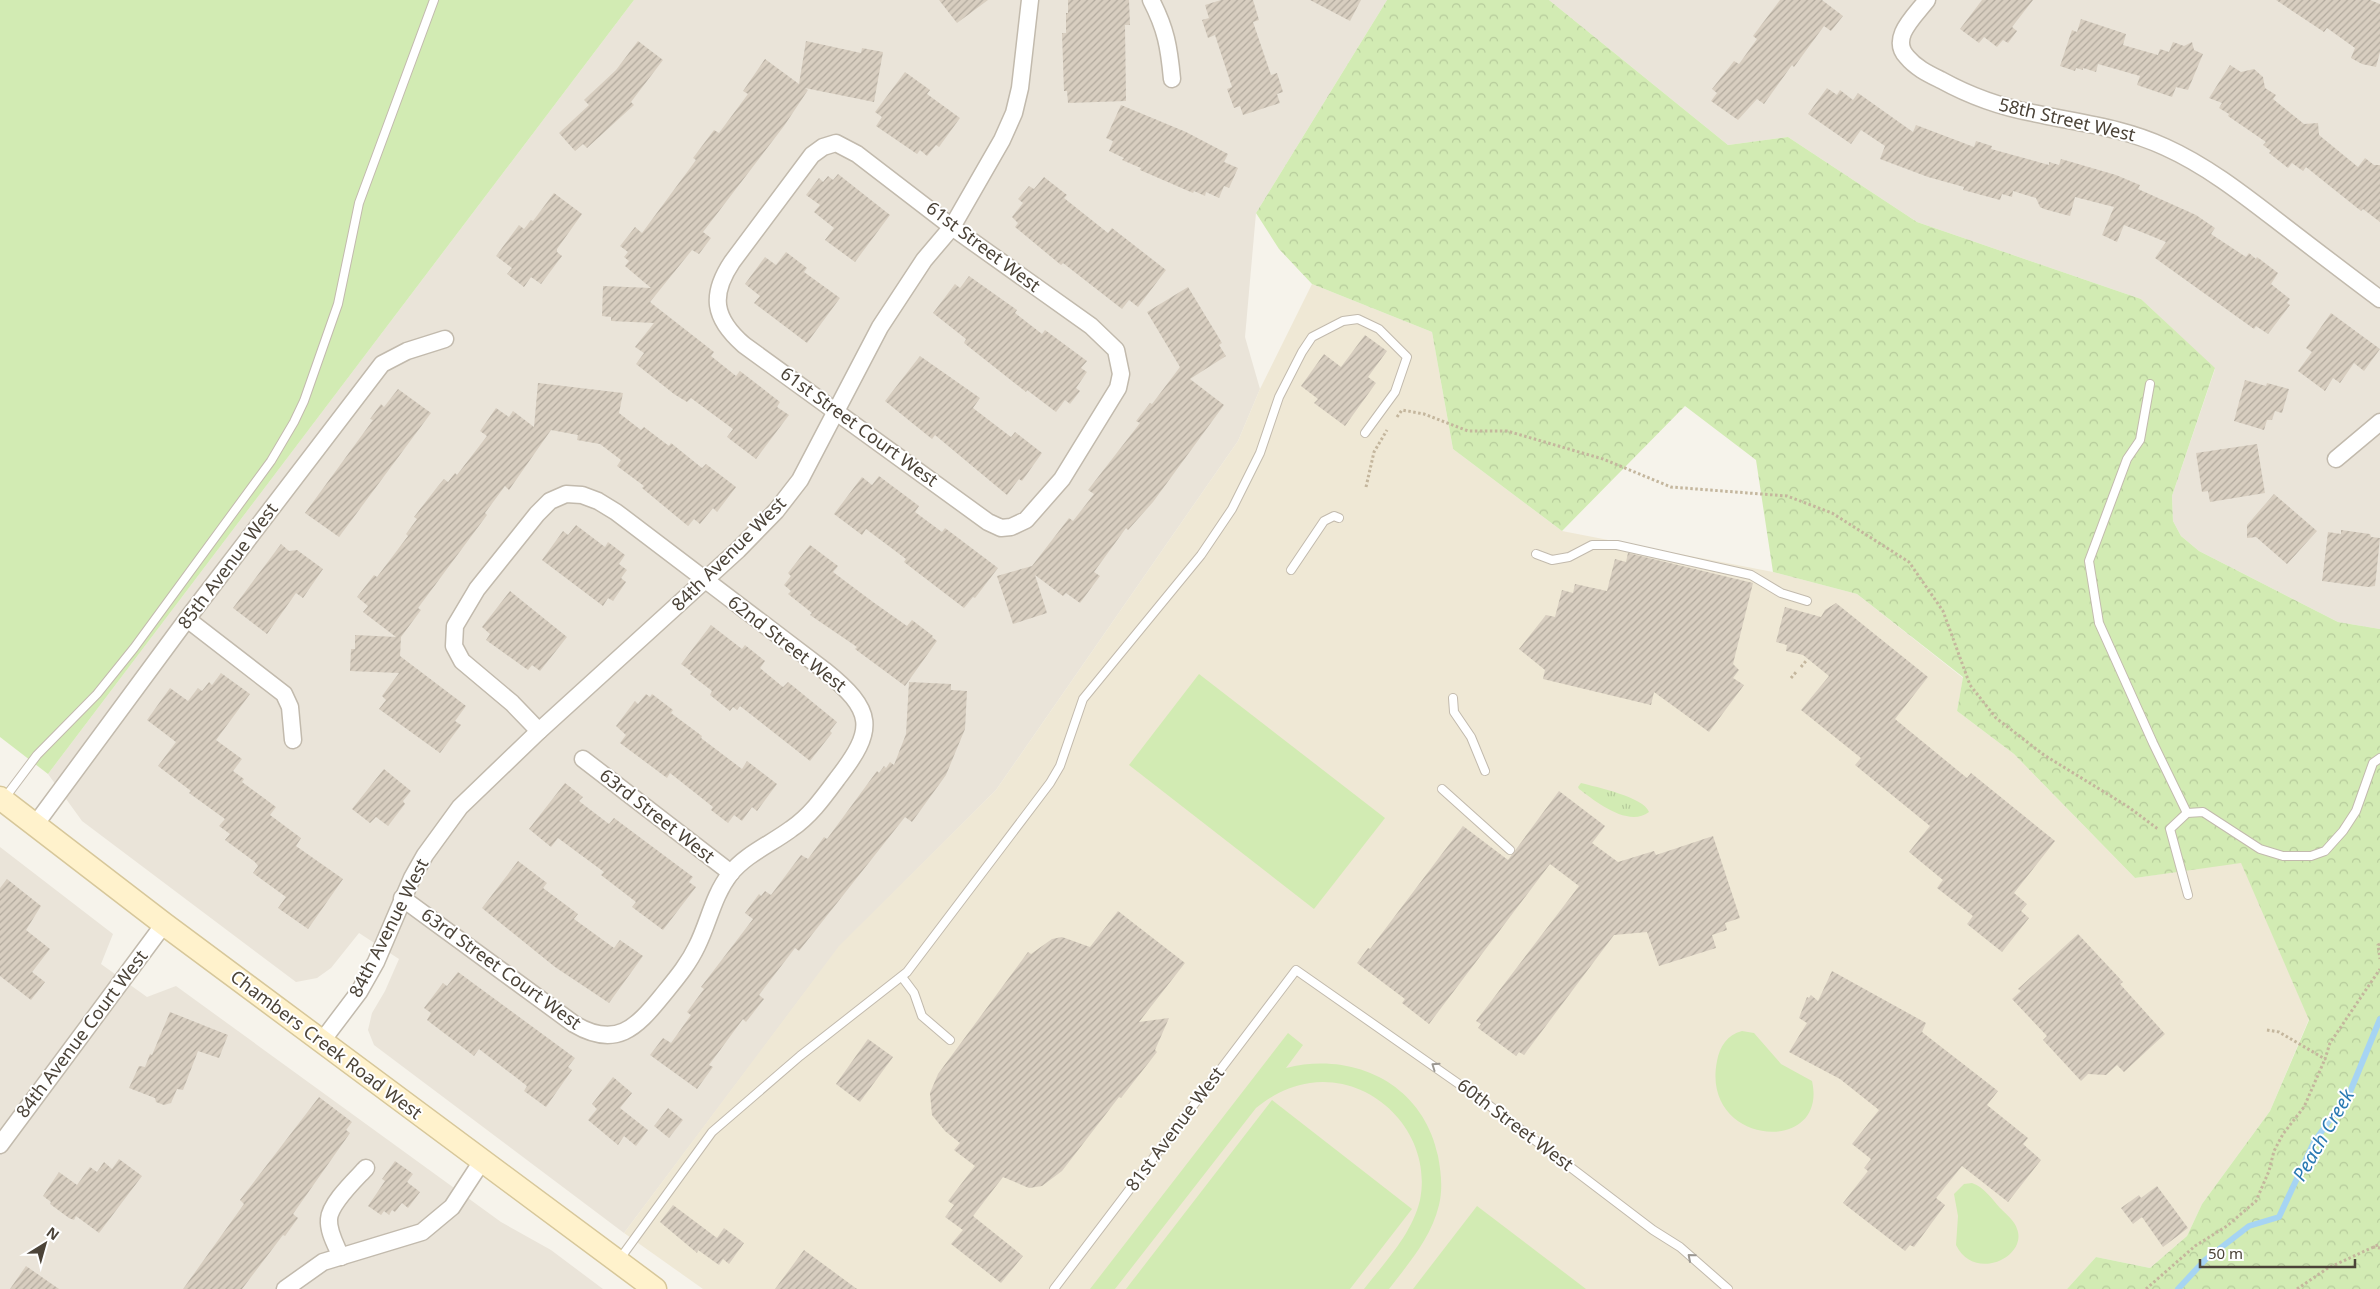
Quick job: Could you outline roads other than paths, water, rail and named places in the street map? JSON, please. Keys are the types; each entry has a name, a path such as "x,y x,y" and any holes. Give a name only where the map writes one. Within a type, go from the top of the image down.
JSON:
{"street":[{"name":"84th Avenue West","path":"322,1042 359,992 376,962 402,898 425,856 460,807 751,536 786,498 811,460 880,326 924,260 952,227 1002,140 1014,113 1020,88 1030,0"},
{"path":"1151,0 1160,17 1169,42 1172,79"},
{"name":"58th Street West","path":"1927,0 1903,31 1900,40 1900,48 1906,57 1926,72 1982,99 2034,113 2113,128 2139,136 2188,158 2232,187 2380,299"},
{"name":"61st Street West","path":"720,310 716,299 722,276 812,155 823,147 836,143 857,154 952,227 1091,326 1116,350 1121,374 1118,388 1062,479 1034,514 1011,527"},
{"name":"61st Street Court West","path":"720,310 727,327 744,345 988,522 1001,528 1011,527"},
{"name":"85th Avenue West","path":"35,824 187,619 382,364 407,351 445,339"},
{"path":"2336,459 2354,446 2380,422"},
{"name":"62nd Street West","path":"540,731 512,703 469,668 457,652 453,638 455,626 477,589 546,504 561,495 582,495 608,506 824,670 849,691 856,700 863,716 864,735 854,757 811,813 790,830 755,852 731,873"},
{"path":"187,619 284,694 290,707 294,740"},
{"name":"63rd Street West","path":"583,759 731,873"},
{"name":"Chambers Creek Road West","path":"2,800 164,924 655,1289"},
{"name":"63rd Street Court West","path":"402,898 554,1011 580,1028 601,1035 621,1033 640,1023 679,976 698,945 718,894 731,873"},
{"name":"84th Avenue Court West","path":"0,1145 164,924"},
{"path":"285,1289 323,1262 422,1232 452,1207 482,1161"},
{"path":"341,1257 331,1233 329,1218 338,1199 366,1168"}],"lane":[{"path":"2,800 37,755 98,694 271,462 294,422 304,401 338,304 359,202 434,0"},
{"path":"618,1262 712,1132 800,1056 902,977 1050,783 1060,766 1083,699 1201,555 1232,509 1260,453 1279,397 1302,352 1312,337 1343,321 1358,319 1378,329 1407,357 1395,392 1365,433"},
{"path":"2150,384 2140,440 2127,459 2089,561 2099,623 2153,743 2188,813"},
{"path":"1291,570 1324,521 1334,516 1339,518"},
{"path":"1536,554 1552,560 1569,557 1592,546 1617,545 1751,575 1781,593 1807,601"},
{"path":"1453,698 1454,712 1471,738 1485,771"},
{"path":"2188,895 2170,829 2188,813 2202,812 2260,849 2283,856 2311,856 2325,851 2343,831 2356,811 2373,763 2380,758"},
{"path":"1442,789 1510,850"},
{"name":"81st Avenue West","path":"1054,1289 1296,970"},
{"name":"60th Street West","path":"1296,970 1486,1103 1653,1230 1680,1247 1728,1289"},
{"path":"902,977 914,993 922,1016 950,1040"}],"waterway":[{"name":"Peach Creek","path":"2178,1289 2205,1260 2249,1226 2279,1217 2314,1142 2350,1092 2380,1019"}]}
